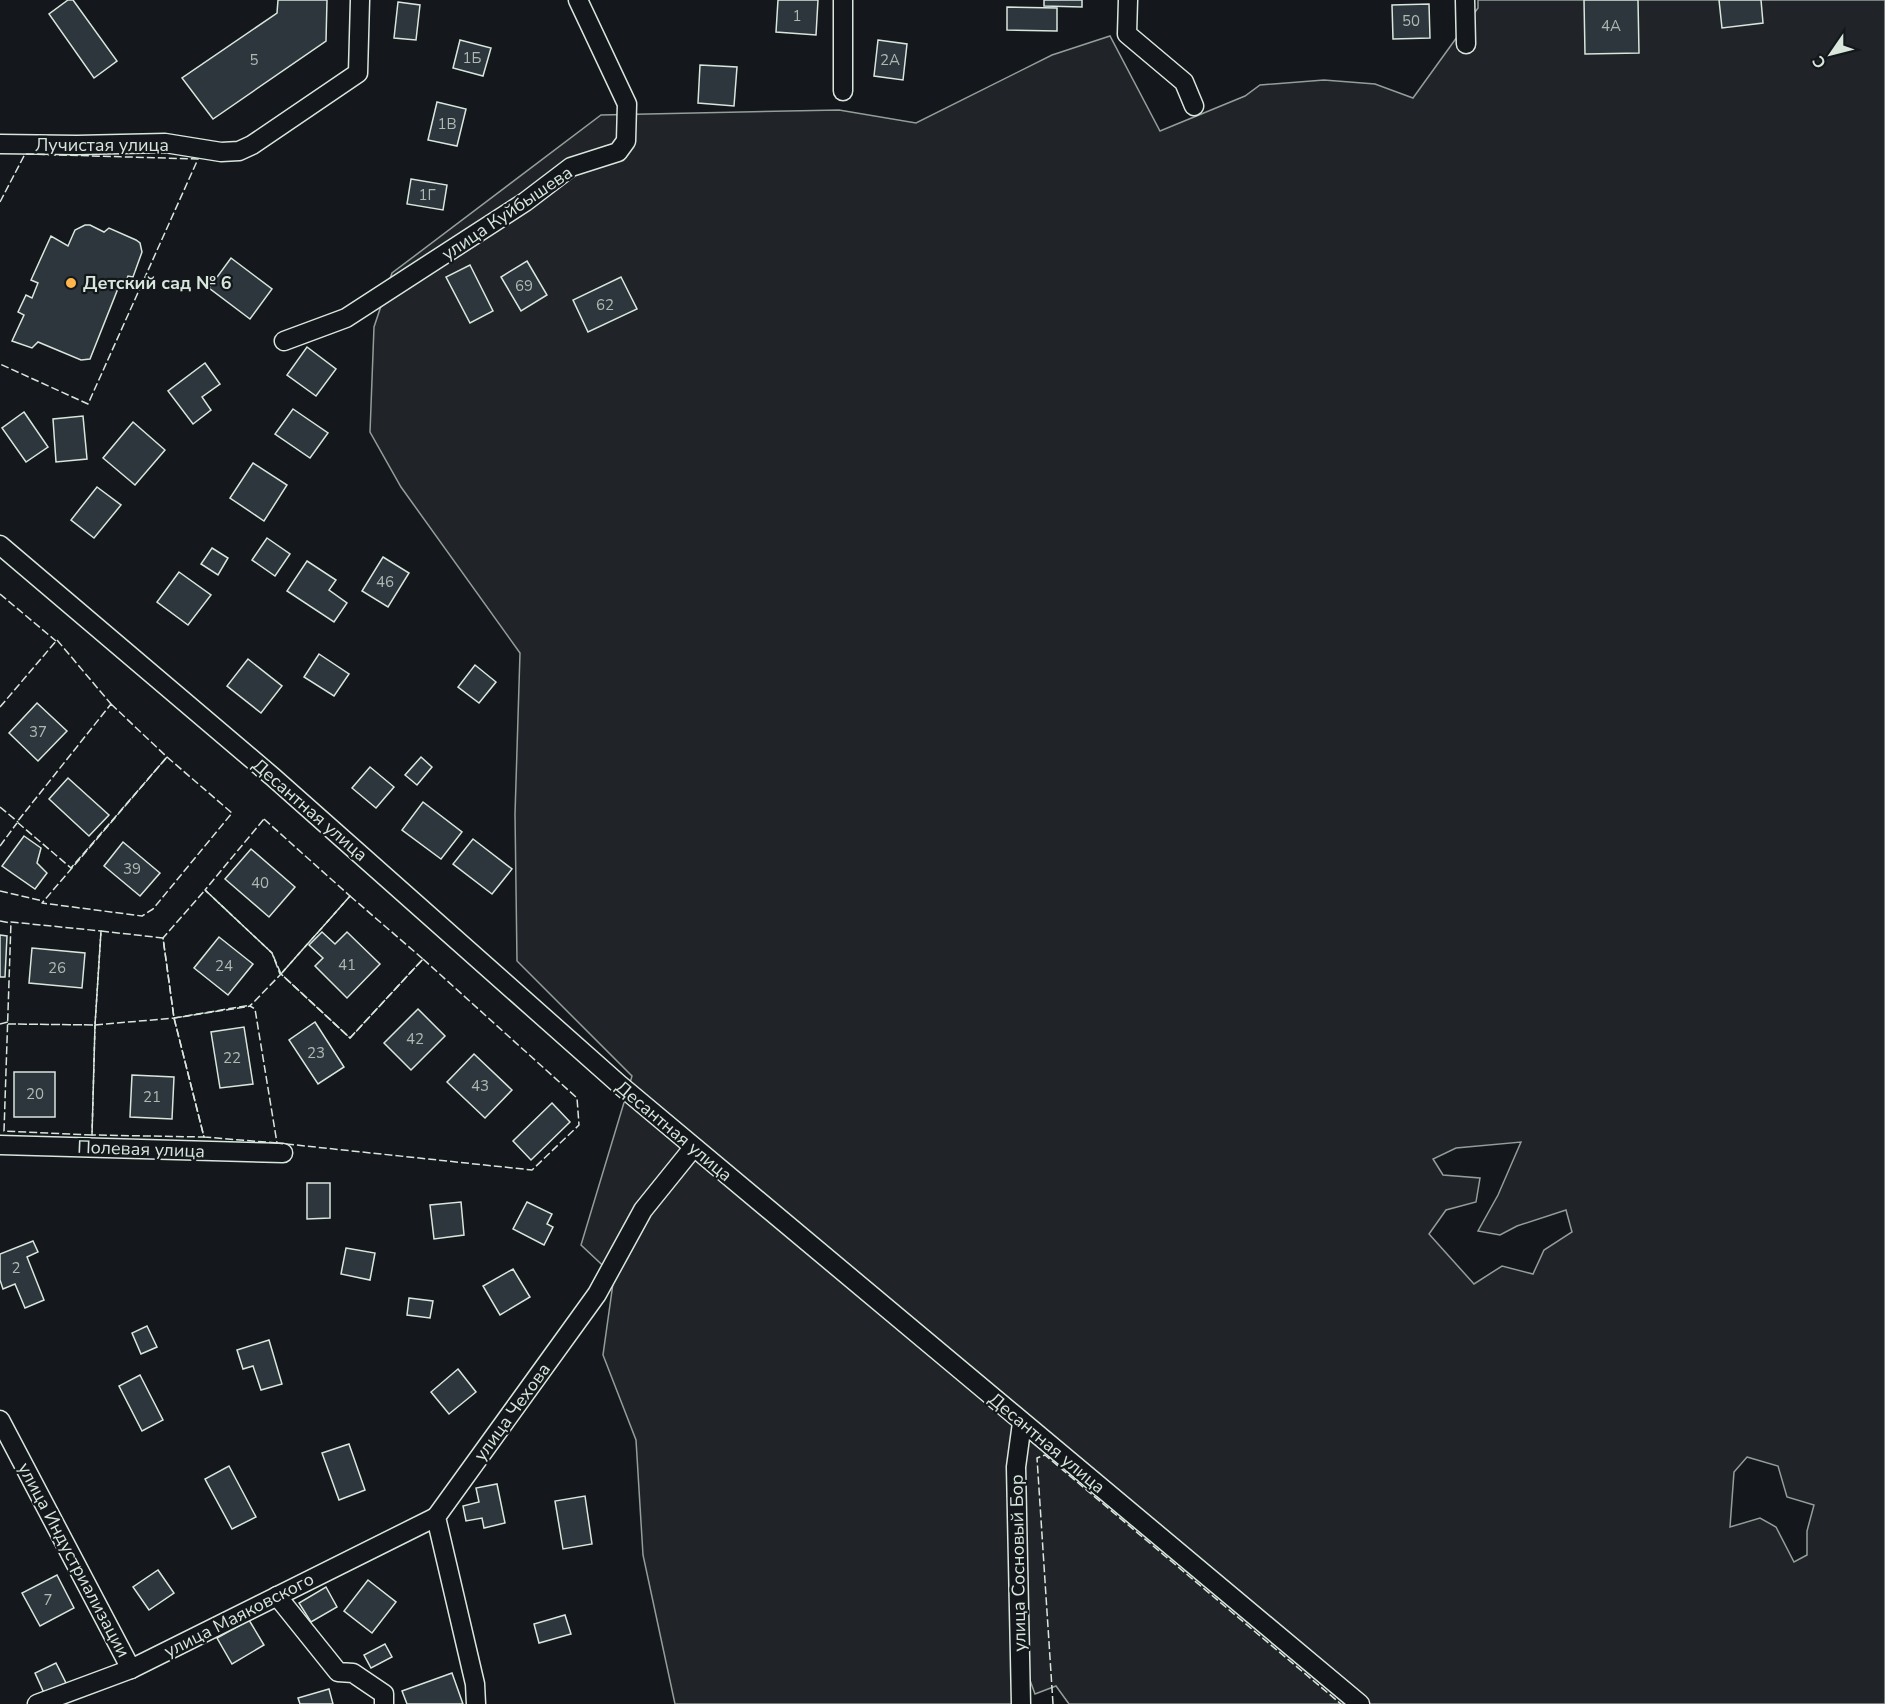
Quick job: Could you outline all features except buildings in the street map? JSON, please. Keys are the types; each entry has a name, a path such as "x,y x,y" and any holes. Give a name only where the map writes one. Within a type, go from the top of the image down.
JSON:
{"street":[{"name":"Лучистая улица","path":"0,144 77,146 165,143 221,152 239,151 252,145 358,73 360,0"},
{"name":"улица Куйбышева","path":"284,341 346,318 525,202 571,167 618,152 626,141 627,104 578,0"},
{"path":"843,0 843,91"},
{"path":"1128,0 1127,34 1184,82 1194,106"},
{"path":"1465,0 1466,44"},
{"name":"Десантная улица","path":"0,545 273,777 693,1148 1360,1704"},
{"name":"Полевая улица","path":"0,1145 283,1153"},
{"name":"улица Чехова","path":"436,1517 597,1294 643,1210 693,1148"},
{"name":"улица Индустриализации","path":"0,1420 131,1669"},
{"name":"улица Сосновый Бор","path":"1021,1704 1016,1467 1022,1423"},
{"path":"436,1517 476,1684 476,1704"},
{"name":"улица Маяковского","path":"37,1704 131,1669 436,1517"},
{"path":"277,1596 338,1672 353,1672 384,1694 384,1704"}],"shaded area":[{"path":"1478,0 1885,0 1885,1704 1069,1704 1056,1686 1035,1694 1031,1683 1025,1704 675,1704 643,1555 636,1440 603,1355 614,1276 581,1245 632,1076 517,961 515,814 520,653 401,487 370,432 374,327 392,273 601,115 839,110 916,123 1052,55 1110,36 1160,131 1245,96 1260,85 1324,80 1375,84 1413,98 1478,8","holes":["1521,1142 1498,1195 1478,1231 1500,1235 1517,1226 1566,1210 1572,1232 1544,1250 1533,1274 1502,1266 1474,1284 1429,1234 1446,1210 1476,1202 1480,1178 1443,1175 1433,1159 1456,1148","1747,1457 1778,1466 1787,1497 1814,1505 1807,1531 1807,1555 1794,1562 1776,1527 1760,1518 1730,1527 1734,1472"]}],"fence":[{"path":"0,202 25,154 198,159 88,404 0,364"},
{"path":"0,594 56,641"},
{"path":"0,707 57,640 111,704"},
{"path":"111,704 167,757 71,868 17,822 111,704"},
{"path":"167,757 232,813 153,909 142,916 42,903 167,757"},
{"path":"0,807 18,822"},
{"path":"264,819 350,896 281,974 272,953 205,890 264,819"},
{"path":"0,846 17,823"},
{"path":"277,1143 204,1137 174,1018 163,938 205,890 272,953 280,974"},
{"path":"0,891 43,901"},
{"path":"350,896 423,959 350,1038 281,974 350,896"},
{"path":"0,921 11,923"},
{"path":"8,1024 95,1025 92,1135 4,1131 11,922 101,931 95,1025 8,1024"},
{"path":"101,931 163,938 174,1018 204,1137 92,1135 95,1025 101,931"},
{"path":"423,959 577,1098 579,1125 532,1170 277,1143 255,1009 250,1006 281,974 350,1038 423,959"},
{"path":"174,1018 251,1005"},
{"path":"95,1025 174,1018 251,1006"},
{"path":"0,1024 8,1022"},
{"path":"1053,1704 1037,1458 1045,1455 1341,1704"}],"place":[{"name":"Детский сад № 6","path":"71,283"}]}
